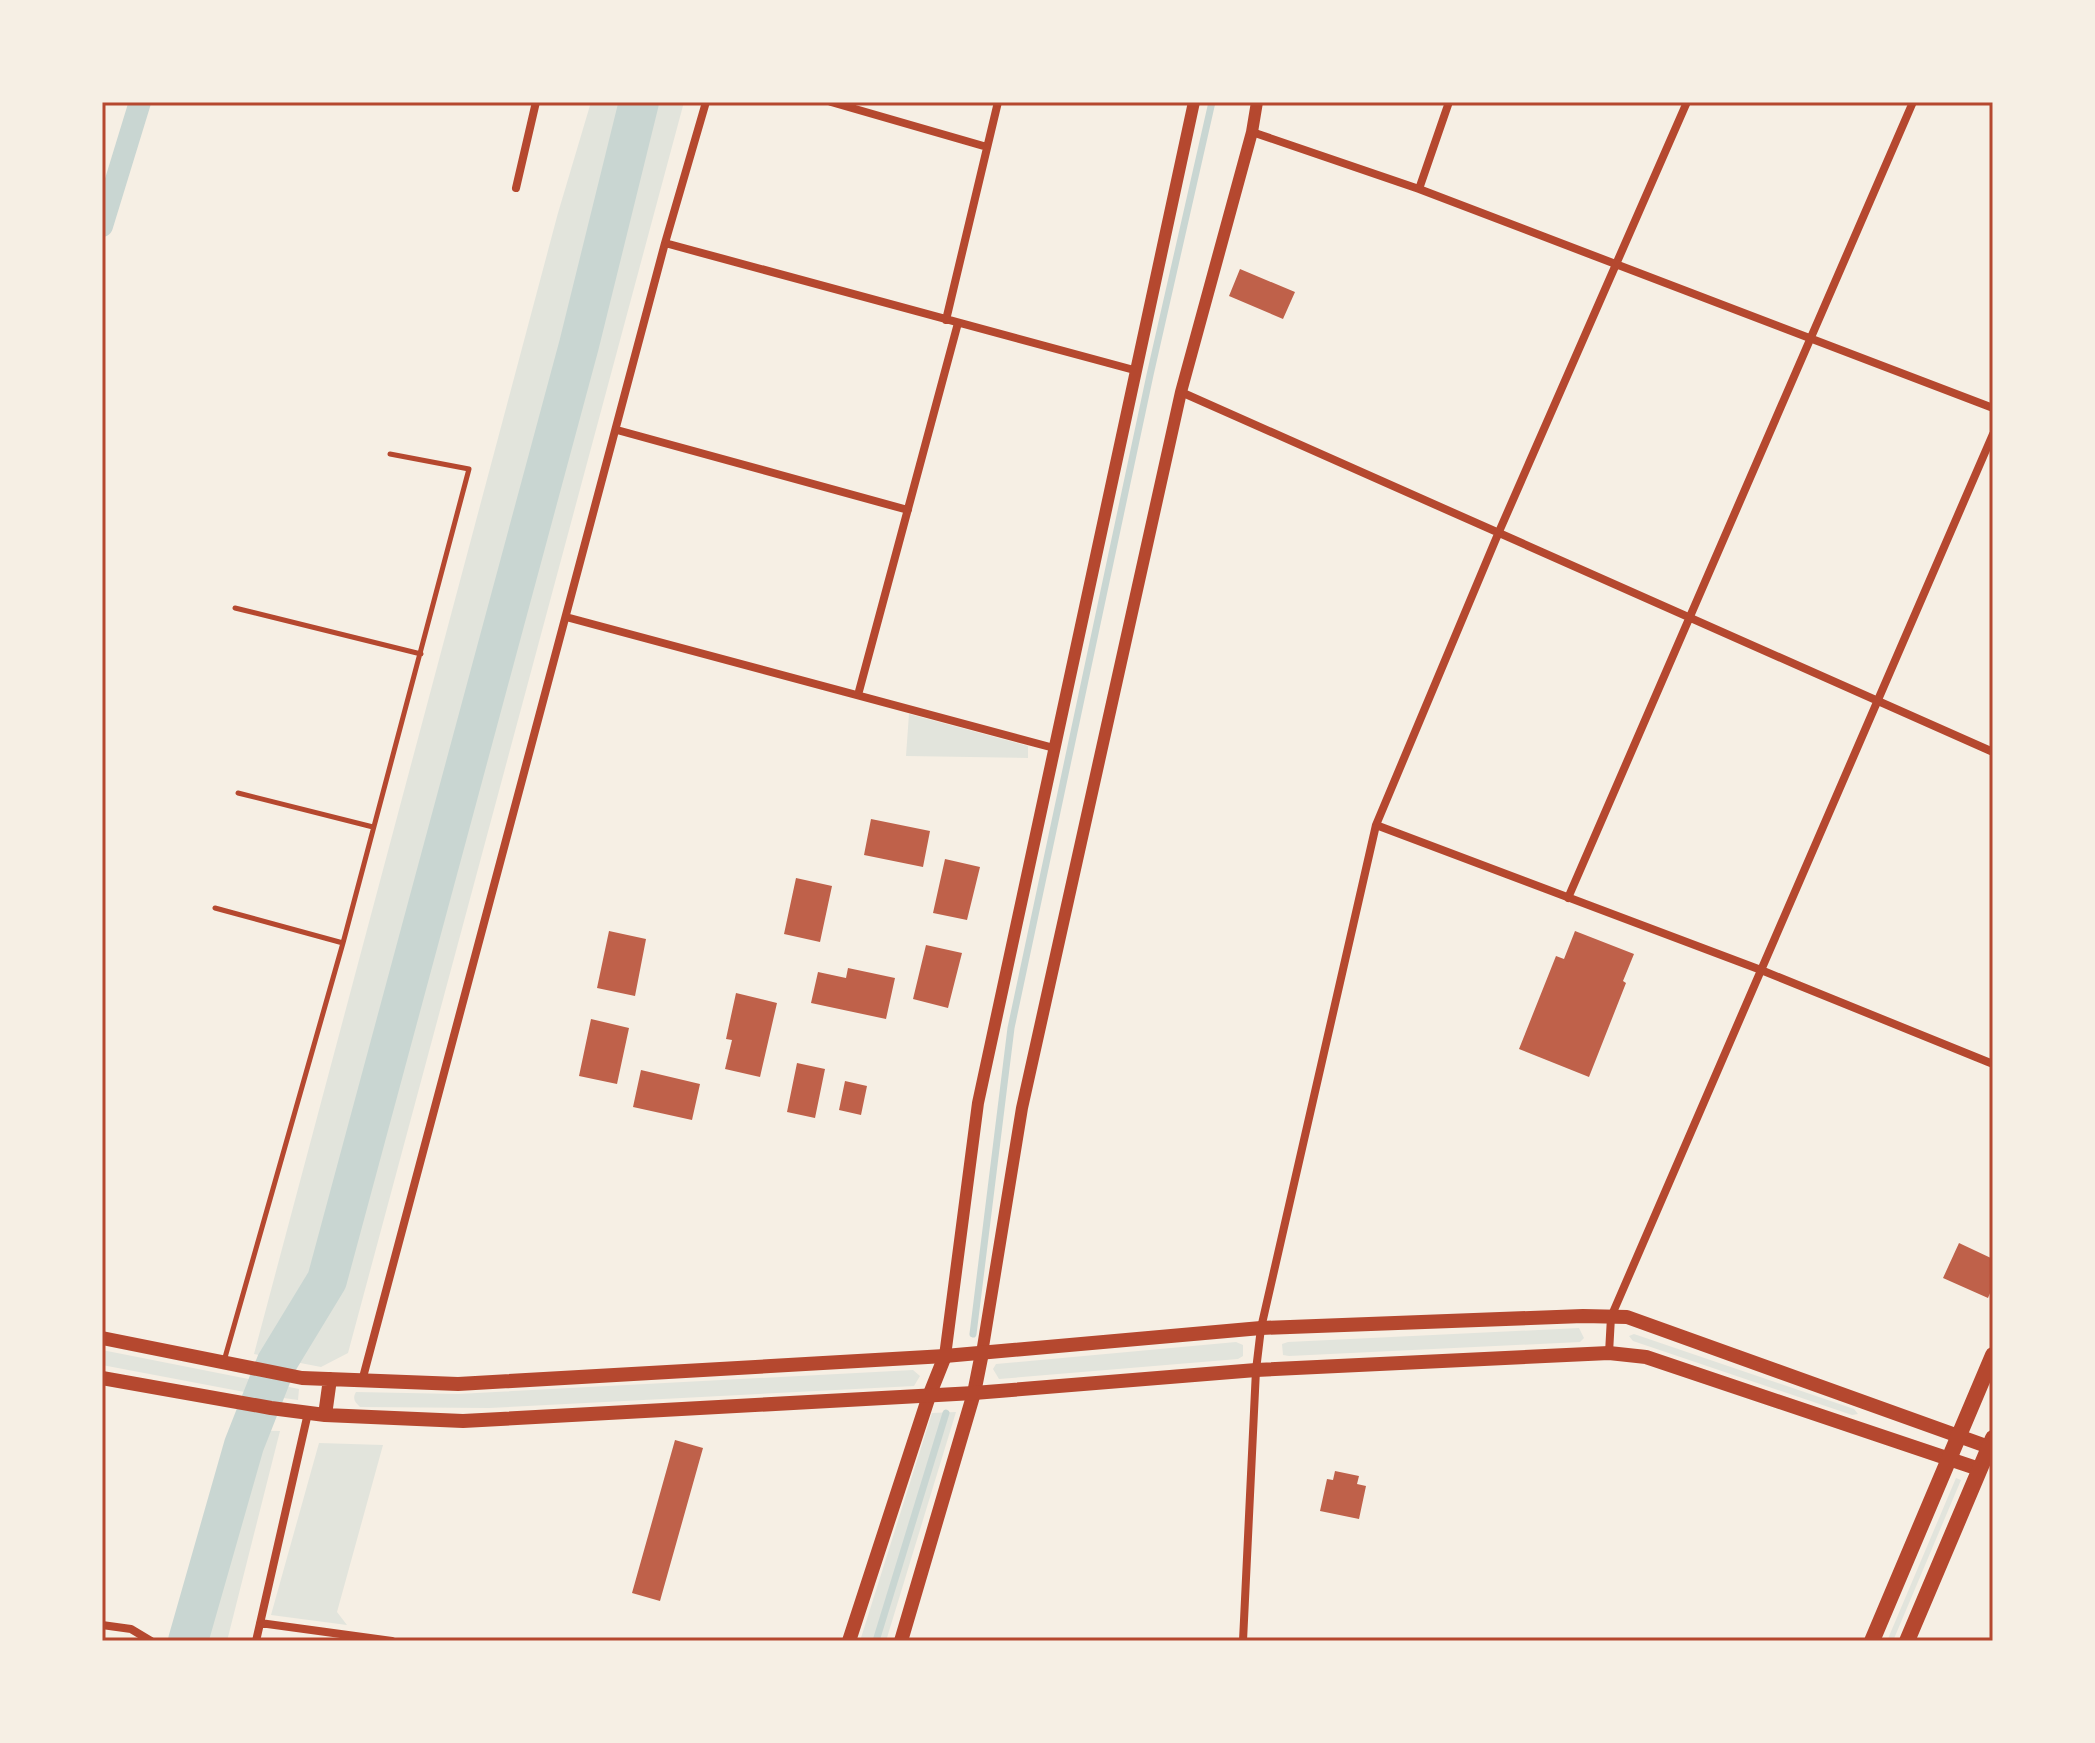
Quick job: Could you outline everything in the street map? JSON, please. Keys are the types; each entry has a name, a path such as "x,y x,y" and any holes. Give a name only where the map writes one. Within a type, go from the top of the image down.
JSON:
{"highway":[{"path":"1872,1641 1993,1355"},
{"path":"1907,1641 1986,1467 1992,1445"}],"main road":[{"path":"102,1338 280,1374 458,1384 945,1356 1261,1328 1627,1317 1958,1436 1992,1445"},
{"path":"901,1641 974,1393 982,1353"},
{"path":"102,1378 308,1413 463,1421 929,1396 1256,1370 1609,1353 1646,1357 1949,1458 1986,1467"},
{"path":"849,1641 945,1356"},
{"path":"325,1415 330,1379"}],"street":[{"path":"362,1381 665,243 706,102"},
{"path":"831,102 987,147"},
{"path":"946,320 998,102"},
{"path":"945,1356 978,1103 1194,102"},
{"path":"982,1353 1022,1108 1181,392 1252,132 1257,102"},
{"path":"1419,189 1449,102"},
{"path":"1243,1641 1256,1370 1261,1328 1376,825 1498,534 1687,102"},
{"path":"1568,898 1913,102"},
{"path":"516,188 534,103"},
{"path":"1252,132 1419,189 1993,408"},
{"path":"665,243 1134,370"},
{"path":"858,695 958,323"},
{"path":"1181,392 1993,752"},
{"path":"617,430 908,510"},
{"path":"1609,1353 1611,1317 1993,434"},
{"path":"566,617 1054,748"},
{"path":"1376,825 1761,970 1993,1064"},
{"path":"256,1641 308,1413"},
{"path":"260,1623 392,1641"},
{"path":"102,1625 131,1629 151,1641"}],"lane":[{"path":"224,1362 343,943 469,469 390,454"},
{"path":"235,608 421,654"},
{"path":"238,793 373,827"},
{"path":"215,908 343,943"}],"shaded area":[{"path":"591,102 684,102 348,1353 321,1367 254,1354 558,213"},
{"path":"909,714 1028,746 1028,758 906,756"},
{"path":"1579,1328 1584,1338 1580,1342 1289,1356 1283,1355 1282,1344 1288,1342"},
{"path":"1634,1334 1854,1409 1858,1414 1852,1415 1633,1341 1629,1336"},
{"path":"1236,1342 1243,1345 1243,1356 1238,1359 999,1379 993,1369 996,1364"},
{"path":"102,1350 299,1389 298,1400 102,1365"},
{"path":"913,1370 920,1376 914,1386 489,1408 360,1407 354,1399 356,1392 458,1394"},
{"path":"956,1412 886,1641 860,1641 932,1413"},
{"path":"235,1430 280,1431 227,1641 169,1641"},
{"path":"319,1443 383,1445 337,1612 347,1625 271,1615"},
{"path":"1956,1478 1961,1480 1893,1641 1887,1641"}],"building":[{"path":"1240,269 1295,292 1283,319 1229,296"},
{"path":"871,819 930,831 923,867 864,855"},
{"path":"945,859 980,867 967,920 933,913"},
{"path":"796,878 832,886 820,942 784,934"},
{"path":"609,931 646,939 635,996 597,988"},
{"path":"1575,931 1634,954 1623,981 1626,983 1589,1077 1519,1049 1556,956 1564,959"},
{"path":"926,945 962,953 948,1008 913,999"},
{"path":"848,968 895,978 886,1019 811,1003 818,972 846,978"},
{"path":"736,993 777,1003 760,1077 725,1069 732,1040 726,1039"},
{"path":"591,1019 629,1028 617,1084 579,1076"},
{"path":"797,1063 825,1069 815,1118 787,1112"},
{"path":"641,1070 700,1084 692,1120 633,1107"},
{"path":"845,1081 867,1086 861,1115 839,1110"},
{"path":"1959,1243 1993,1259 1993,1286 1988,1298 1943,1278"},
{"path":"675,1440 703,1448 660,1601 632,1593"},
{"path":"1335,1471 1359,1476 1357,1484 1366,1486 1359,1519 1320,1511 1327,1479 1333,1480"}],"waterway":[{"path":"102,226 140,102"},
{"path":"188,1641 244,1445 276,1364 327,1280 579,345 639,102"},
{"path":"973,1334 1011,1028 1150,375 1212,102"},
{"path":"876,1641 946,1413"}]}
